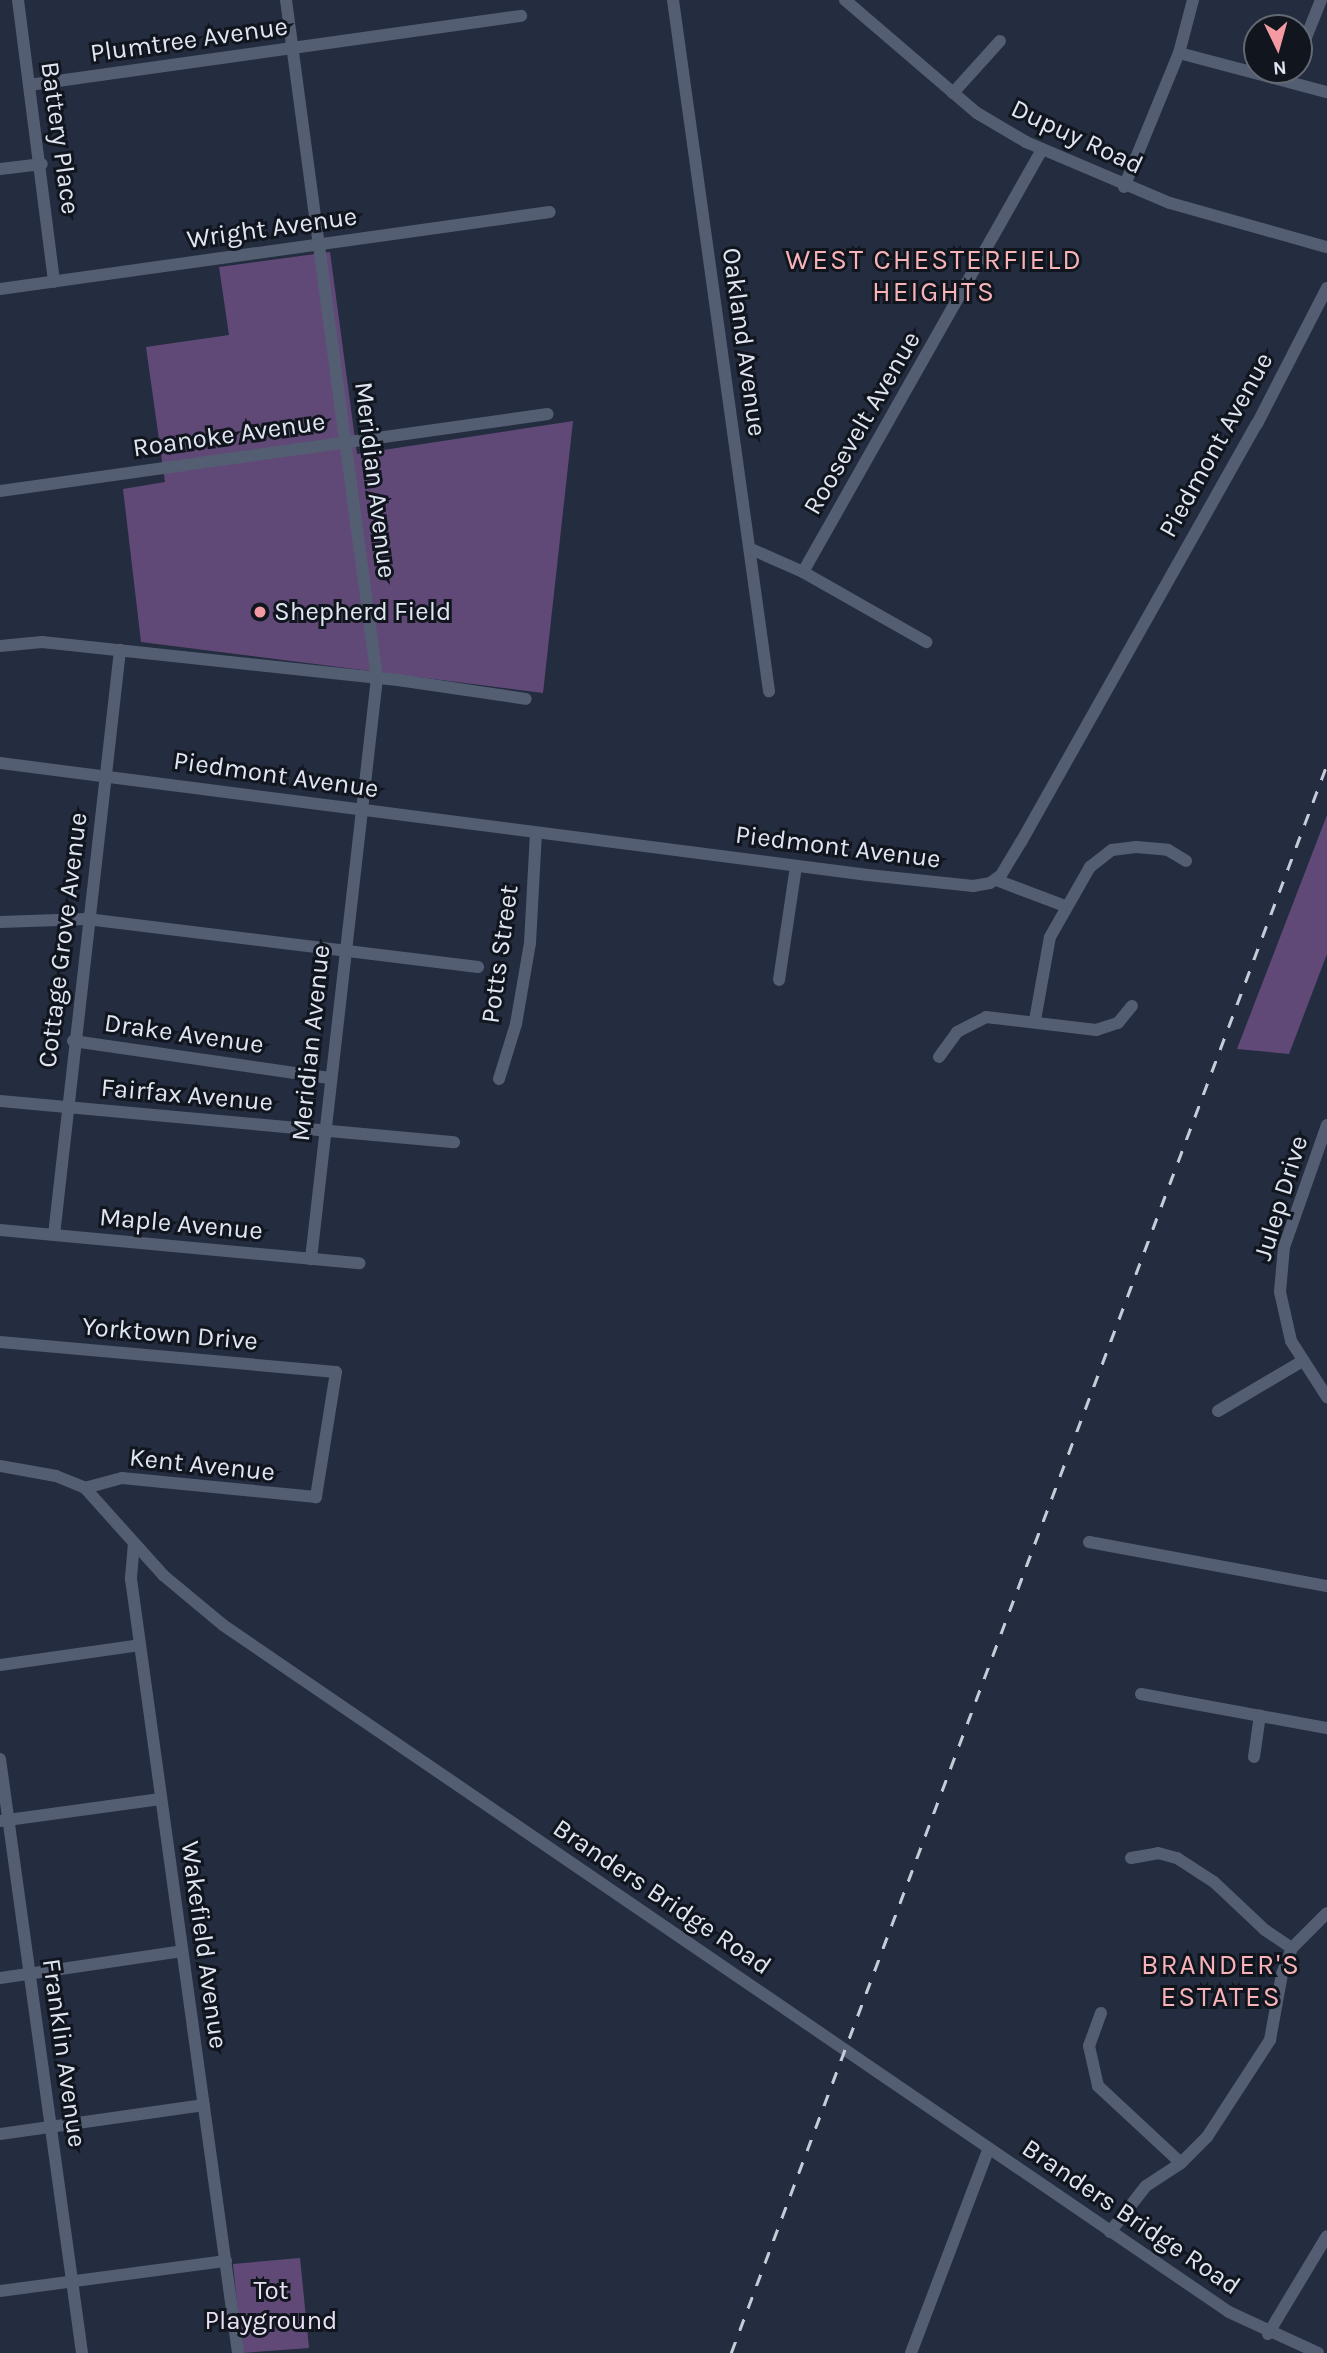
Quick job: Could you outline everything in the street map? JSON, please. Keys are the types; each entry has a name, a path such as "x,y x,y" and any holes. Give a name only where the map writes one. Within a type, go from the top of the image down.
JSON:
{"street":[{"name":"Battery Place","path":"18,0 42,164 54,282"},
{"name":"Meridian Avenue","path":"286,0 348,442 377,678 344,950 312,1259"},
{"name":"Oakland Avenue","path":"673,0 769,691"},
{"name":"Dupuy Road","path":"845,0 953,93 996,126 1042,150 1124,187 1189,210 1327,247"},
{"path":"1124,187 1179,53 1193,0"},
{"path":"1313,20 1321,0"},
{"name":"Plumtree Avenue","path":"29,85 521,16"},
{"path":"953,93 1000,41"},
{"path":"1179,53 1243,66"},
{"path":"1310,84 1327,92"},
{"name":"Roosevelt Avenue","path":"803,572 1042,150"},
{"path":"0,169 42,164"},
{"name":"Wright Avenue","path":"0,289 550,212"},
{"name":"Piedmont Avenue","path":"0,763 796,866 973,886 996,880 1257,424 1327,288"},
{"name":"Roanoke Avenue","path":"0,491 548,414"},
{"path":"751,549 803,572 926,642"},
{"path":"0,646 41,642 377,678 526,699"},
{"name":"Cottage Grove Avenue","path":"54,1235 73,1041 120,650"},
{"name":"Potts Street","path":"499,1079 516,1024 530,943 536,834"},
{"path":"1035,1020 1047,946 1065,906 1090,867 1112,850 1168,850 1186,861"},
{"path":"779,980 796,866"},
{"path":"996,880 1065,906"},
{"path":"0,922 87,919 478,967"},
{"path":"939,1057 957,1032 974,1021 1035,1020 1096,1030 1118,1024 1132,1006"},
{"name":"Drake Avenue","path":"73,1041 330,1078"},
{"name":"Fairfax Avenue","path":"0,1101 454,1142"},
{"name":"Julep Drive","path":"1327,1125 1290,1226 1280,1273 1285,1324 1301,1362 1327,1397"},
{"name":"Maple Avenue","path":"0,1230 359,1263"},
{"name":"Yorktown Drive","path":"0,1342 336,1372 316,1497"},
{"path":"1217,1411 1301,1362"},
{"name":"Branders Bridge Road","path":"0,1466 56,1476 85,1488 134,1543 196,1605 348,1712 1110,2232 1268,2334 1318,2353"},
{"name":"Kent Avenue","path":"85,1488 122,1478 316,1497"},
{"path":"1088,1542 1327,1586"},
{"name":"Wakefield Avenue","path":"134,1543 130,1568 238,2353"},
{"path":"0,1665 140,1645"},
{"path":"1141,1694 1327,1728"},
{"path":"1255,1757 1260,1715"},
{"name":"Franklin Avenue","path":"0,1759 4,1820 30,1973 82,2353"},
{"path":"4,1820 161,1799"},
{"path":"1132,1858 1158,1853 1177,1858 1214,1882 1265,1930 1292,1948"},
{"path":"1110,2232 1146,2186 1181,2163 1207,2137 1270,2040 1282,1974 1292,1948 1327,1913"},
{"path":"0,1978 182,1951"},
{"path":"1101,2012 1089,2046 1098,2086 1181,2163"},
{"path":"0,2134 204,2105"},
{"path":"911,2353 989,2148"},
{"path":"1268,2334 1327,2236"},
{"path":"0,2291 226,2261"}],"green space":[{"path":"330,252 357,454 573,421 543,693 141,642 123,489 165,482 146,347 229,335 219,267"},
{"path":"1327,815 1327,954 1289,1054 1237,1049"},
{"name":"Tot Playground","path":"300,2258 309,2348 242,2353 233,2264"}],"railway":[{"path":"731,2353 1327,764"}],"place":[{"name":"Shepherd Field","path":"260,612"}],"district":[{"name":"WEST CHESTERFIELD HEIGHTS","path":"934,276"},
{"name":"BRANDER'S ESTATES","path":"1221,1981"}]}
